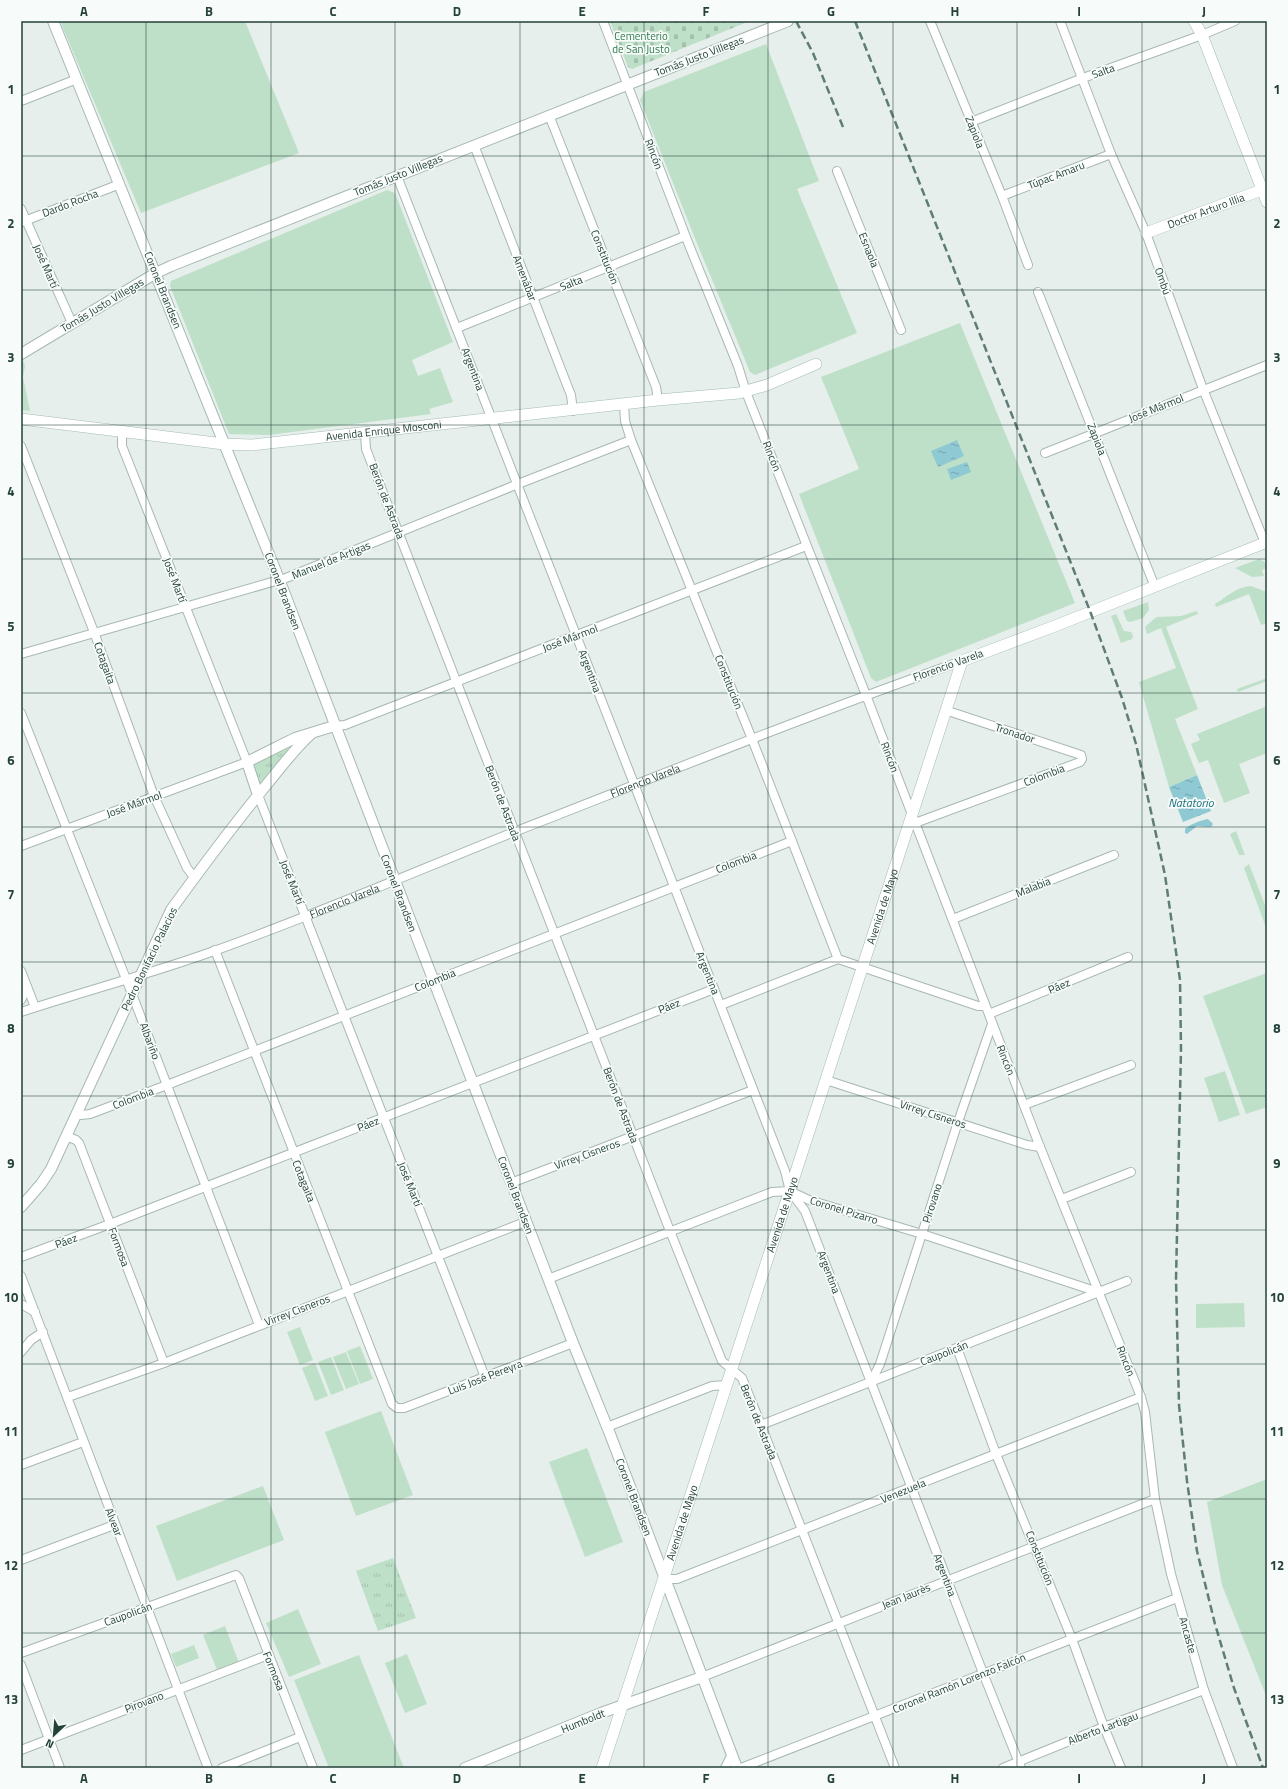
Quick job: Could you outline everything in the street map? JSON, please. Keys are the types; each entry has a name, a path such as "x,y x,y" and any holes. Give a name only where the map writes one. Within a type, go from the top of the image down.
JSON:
{"main road":[{"path":"1194,21 1202,35 1265,189 1267,202"},
{"name":"Doctor Arturo Illia","path":"1146,233 1265,189"},
{"path":"746,392 816,364"},
{"name":"Avenida Enrique Mosconi","path":"21,419 224,444 252,445 573,411 658,400 719,396 746,392"},
{"name":"Florencio Varela","path":"962,661 1155,587 1266,542"},
{"name":"Avenida de Mayo","path":"602,1768 862,967 914,818 945,710 962,661"}],"street":[{"name":"Coronel Brandsen","path":"53,21 279,579 432,981 607,1427 737,1768"},
{"name":"Rincón","path":"603,21 685,236 738,366 746,392 914,818 1040,1148 1062,1199 1141,1397 1145,1412 1155,1499"},
{"name":"Tomás Justo Villegas","path":"21,354 156,273 549,115 788,21"},
{"name":"Zapiola","path":"930,21 1002,196 1028,265"},
{"name":"Ombú","path":"1060,21 1111,154 1146,233 1203,389 1266,542"},
{"name":"Salta","path":"971,122 1082,78 1202,35 1235,21"},
{"path":"21,101 77,79"},
{"name":"Constitución","path":"549,115 656,387 658,400"},
{"name":"Amenábar","path":"474,145 567,384 571,395 573,411"},
{"name":"Túpac Amaru","path":"1002,196 1111,154"},
{"name":"Esnaola","path":"837,171 901,330"},
{"name":"Argentina","path":"397,176 518,484 634,786 721,1005 785,1171 790,1191 805,1211 946,1579 1020,1765"},
{"name":"Dardo Rocha","path":"24,222 120,184"},
{"name":"José Martí","path":"21,209 24,222 72,323"},
{"name":"Salta","path":"457,328 685,236"},
{"name":"Zapiola","path":"1038,292 1155,587"},
{"name":"José Mármol","path":"1045,453 1267,364"},
{"name":"Constitución","path":"624,404 625,421 631,440 752,739 838,959"},
{"name":"José Martí","path":"122,431 122,446 247,762 258,795 484,1377"},
{"name":"Berón de Astrada","path":"365,433 366,449 400,532 514,832 555,933 670,1231 722,1361 742,1378 895,1768"},
{"name":"Manuel de Artigas","path":"21,654 279,579 631,440"},
{"name":"Cotagaita","path":"21,446 94,632 154,796 187,868 194,877"},
{"name":"José Mármol","path":"334,726 345,724 457,682 806,546"},
{"name":"Florencio Varela","path":"21,1012 126,981 215,950 306,916 514,832 752,739 866,695 962,661"},
{"name":"Tronador","path":"945,710 1081,755 1082,759"},
{"name":"Albariño","path":"21,713 132,994 259,1325"},
{"name":"Pedro Bonifacio Palacios","path":"247,762 295,738 334,726"},
{"name":"Pedro Bonifacio Palacios","path":"21,1207 47,1176 166,919 194,877 258,795 300,744 312,733"},
{"name":"Colombia","path":"914,818 1080,762 1082,759"},
{"name":"José Mármol","path":"21,846 247,762"},
{"name":"Colombia","path":"77,1112 81,1115 90,1114 167,1085 792,841"},
{"name":"Malabia","path":"953,919 1114,855"},
{"name":"Cotagaita","path":"215,950 392,1404 397,1408"},
{"name":"Páez","path":"987,1010 1128,957"},
{"path":"721,1005 838,959 987,1010"},
{"path":"21,972 35,1007"},
{"path":"21,1000 27,987"},
{"name":"Páez","path":"21,1257 384,1118 593,1034 714,989"},
{"name":"Pirovano","path":"871,1382 880,1364 958,1122 992,1024"},
{"path":"1024,1105 1131,1065"},
{"name":"Virrey Cisneros","path":"826,1080 1040,1148"},
{"name":"Virrey Cisneros","path":"511,1183 753,1090"},
{"name":"Formosa","path":"66,1136 76,1140 79,1143 164,1364"},
{"path":"1062,1199 1131,1172"},
{"path":"548,1279 772,1192 790,1191"},
{"name":"Coronel Pizarro","path":"790,1191 809,1200 922,1234 1098,1292"},
{"name":"Virrey Cisneros","path":"68,1397 164,1364 259,1325 526,1222"},
{"name":"Alvear","path":"21,1276 208,1768"},
{"name":"Caupolicán","path":"761,1424 1127,1281"},
{"path":"21,1304 34,1312"},
{"path":"21,1352 31,1340 43,1332"},
{"name":"Luis José Pereyra","path":"397,1408 404,1408 573,1343"},
{"name":"Constitución","path":"957,1348 996,1454 1035,1546 1121,1768"},
{"path":"607,1427 712,1386 727,1384"},
{"name":"Venezuela","path":"664,1579 677,1579 1141,1397"},
{"path":"21,1465 84,1442"},
{"name":"Jean Jaurès","path":"702,1677 946,1579 1155,1499"},
{"name":"Ancaste","path":"1155,1499 1177,1598 1204,1690 1233,1768"},
{"path":"21,1560 114,1524"},
{"name":"Formosa","path":"236,1575 239,1578 313,1768"},
{"name":"Caupolicán","path":"21,1654 236,1575"},
{"name":"Coronel Ramón Lorenzo Falcón","path":"741,1768 1177,1598"},
{"name":"Pirovano","path":"21,1750 268,1655"},
{"path":"21,1665 60,1768"},
{"name":"Humboldt","path":"465,1768 479,1765 621,1706 702,1677"},
{"name":"Alberto Lartigau","path":"1003,1768 1020,1765 1104,1727 1204,1690"},
{"path":"222,1768 300,1737"},
{"path":"725,1768 732,1754"}],"green space":[{"path":"60,21 245,21 299,153 141,213"},
{"name":"Cementerio de San Justo","path":"610,21 750,21 632,69 628,67"},
{"path":"766,44 819,181 797,189 857,333 755,375 750,372 640,100 644,92"},
{"path":"387,190 395,193 453,342 412,360 418,376 440,368 453,402 429,409 431,414 269,435 229,434 170,286 171,281"},
{"path":"960,323 1075,603 876,682 871,678 799,494 859,469 821,377"},
{"path":"23,360 25,366 23,377 30,411 21,410 21,362"},
{"path":"1259,559 1265,562 1267,568 1262,570 1264,576 1252,577 1235,568"},
{"path":"1251,586 1267,592 1267,623 1261,625 1249,594 1216,607 1215,604 1232,592"},
{"path":"1148,602 1149,610 1143,618 1130,622 1127,621 1123,611"},
{"path":"1197,611 1198,614 1166,627 1198,709 1175,719 1197,775 1169,787 1139,682 1176,668 1161,628 1147,634 1145,627 1157,617 1181,616"},
{"path":"1116,614 1124,631 1131,632 1133,636 1132,639 1121,643 1111,616"},
{"path":"1267,678 1267,681 1238,692 1237,689"},
{"path":"1267,706 1267,753 1239,764 1250,793 1224,803 1208,760 1199,763 1191,744 1200,740 1197,734"},
{"path":"284,746 289,749 260,785 254,768 255,761"},
{"path":"1236,831 1245,855 1239,855 1230,834"},
{"path":"1249,864 1267,910 1267,930 1244,868"},
{"path":"1267,973 1267,1107 1246,1114 1203,996"},
{"path":"1225,1071 1240,1115 1219,1122 1204,1078"},
{"path":"1244,1303 1245,1327 1196,1328 1196,1304"},
{"path":"300,1327 313,1360 300,1365 287,1332"},
{"path":"360,1346 373,1379 360,1384 347,1351"},
{"path":"346,1352 359,1384 346,1389 333,1357"},
{"path":"331,1357 344,1390 331,1395 318,1362"},
{"path":"315,1363 328,1396 315,1401 302,1368"},
{"path":"381,1411 413,1495 356,1516 325,1432"},
{"path":"587,1448 623,1542 585,1557 549,1462"},
{"path":"1267,1479 1267,1698 1222,1585 1207,1502"},
{"path":"263,1486 284,1540 177,1581 156,1526"},
{"path":"393,1558 416,1618 378,1631 356,1571"},
{"path":"298,1609 321,1664 289,1677 266,1623"},
{"path":"225,1626 239,1663 217,1670 203,1635"},
{"path":"194,1645 199,1658 176,1667 171,1654"},
{"path":"407,1654 427,1704 405,1713 385,1663"},
{"path":"359,1655 404,1768 329,1768 294,1680"}],"water":[{"path":"957,440 964,456 938,467 931,451"},
{"path":"967,462 971,472 951,480 947,469"},
{"name":"Natatorio","path":"1197,775 1211,811 1183,822 1169,787"},
{"path":"1208,819 1213,824 1211,827 1197,826 1187,834 1185,833 1185,829 1190,825"}],"railway":[{"path":"796,21 813,53 843,127"},
{"path":"855,21 1090,611 1122,698 1136,744 1165,875 1180,980 1181,1049 1176,1280 1179,1405 1187,1481 1197,1551 1215,1624 1234,1688 1263,1768"}]}
